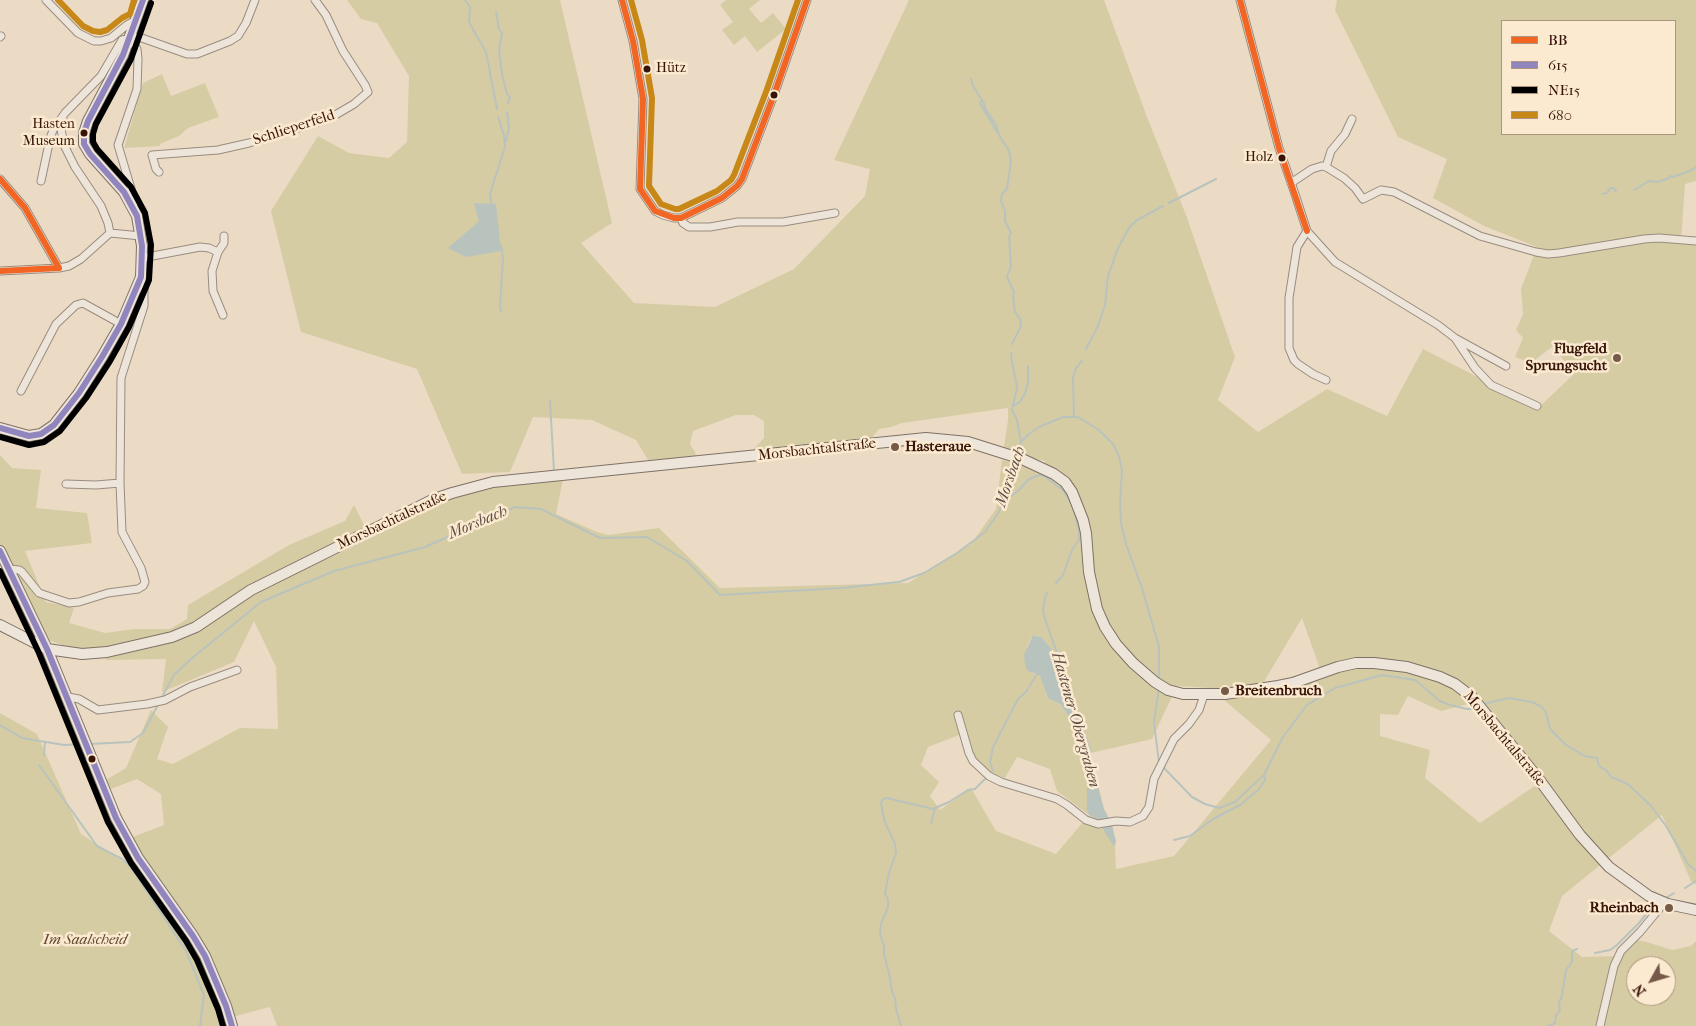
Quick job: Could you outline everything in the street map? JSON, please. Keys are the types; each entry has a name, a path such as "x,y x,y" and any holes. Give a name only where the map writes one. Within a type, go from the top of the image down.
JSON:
{"main road":[{"path":"0,428 29,436 49,430 58,421 79,393 120,324 141,277 141,236 138,216 124,192 90,154 84,144 84,134 88,121 120,61 143,0"},
{"name":"Morsbachtalstraße","path":"0,625 47,649 72,653 95,654 172,637 192,630 251,590 425,504 452,493 493,482 926,438 968,442 1017,457 1054,474 1065,482 1079,507 1086,533 1089,572 1097,609 1105,627 1116,644 1133,663 1155,682 1168,690 1183,694 1204,695 1259,690 1293,683 1338,667 1374,662 1407,667 1440,677 1460,687 1480,707 1599,857 1642,892 1664,903 1696,910"},
{"path":"0,551 68,697 116,818 130,844 194,936 215,976 232,1026"},
{"path":"57,673 60,663 65,656 72,653"}],"street":[{"path":"46,0 78,33 94,41 111,38 126,25 136,20"},
{"path":"41,181 51,136 65,113 101,76 122,40 139,37 187,54 198,54 238,36 246,23 255,0"},
{"name":"Schlieperfeld","path":"158,172 152,155 218,150 249,143 318,122 354,104 368,92 343,51 326,15 315,0"},
{"path":"622,0 634,41 642,99 640,189 654,211 663,216 674,218 681,218 722,198 742,179 807,0"},
{"path":"1240,0 1278,148 1307,231 1336,262 1438,325 1455,338 1506,366"},
{"path":"129,38 134,43 137,54 137,89 118,145 135,202 133,207"},
{"path":"65,113 61,129 64,145 75,167 101,206 110,233"},
{"path":"1326,167 1331,151 1345,134 1352,119"},
{"path":"51,136 62,137"},
{"path":"1291,183 1312,169 1322,166 1326,167 1344,178 1363,199 1381,190 1394,192 1480,236 1548,254 1644,239 1659,238 1696,241"},
{"path":"0,179 25,208 59,268"},
{"path":"681,218 686,225 694,228 738,222 783,222 834,213"},
{"path":"1307,231 1297,247 1290,290 1288,310 1289,348 1294,360 1298,364 1326,380"},
{"path":"0,271 69,266 110,233 141,236"},
{"path":"223,315 213,291 212,271 218,252 224,243 224,236"},
{"path":"142,258 200,247 218,252"},
{"path":"9,569 22,572 39,593 69,603 79,602 108,593 138,589 145,582 144,576 122,532 120,483 121,378 144,306 144,286 141,277"},
{"path":"22,391 56,324 76,305 84,303 120,324"},
{"path":"1455,338 1475,368 1492,385 1537,406"},
{"path":"66,484 96,485 120,483"},
{"path":"68,697 80,699 98,710 152,703 165,700 190,687 237,670"},
{"path":"958,715 973,761 989,776 1001,782 1057,799 1086,820 1098,824 1130,822 1143,816 1149,807 1152,788 1163,761 1177,735 1199,710 1204,695"},
{"path":"1600,1026 1614,966 1621,951 1664,903"}],"green space":[{"name":"Im Saalscheid","path":"347,0 560,0 612,223 581,243 634,303 715,307 794,269 865,196 870,169 834,160 909,0 1104,0 1147,117 1186,215 1235,357 1218,400 1258,432 1327,389 1387,416 1423,349 1538,408 1574,374 1553,346 1531,363 1515,357 1523,338 1516,330 1523,314 1521,289 1537,247 1484,226 1433,198 1447,159 1398,137 1335,10 1337,0 1696,0 1696,181 1685,184 1681,242 1696,244 1696,884 1691,881 1662,815 1562,896 1549,931 1582,957 1620,956 1636,940 1672,950 1691,946 1696,941 1696,1026 277,1026 270,1007 228,1018 228,1026 0,1026 0,713 37,734 81,834 145,876 130,838 164,825 161,794 137,779 108,790 104,781 126,768 151,710 168,727 157,759 173,764 240,728 278,729 276,667 254,621 234,662 162,692 166,659 105,660 108,655 191,635 210,624 244,598 269,585 348,549 448,499 480,489 563,479 556,514 597,532 609,535 659,528 720,588 908,583 971,544 996,509 1002,460 1043,473 1045,461 1004,447 1008,408 902,423 879,429 871,439 752,451 764,438 764,421 754,415 736,415 693,431 690,444 696,458 648,460 636,440 592,420 533,417 510,472 462,474 417,369 301,332 271,211 318,136 349,153 389,158 407,142 409,76 377,23 361,19","holes":["1302,618 1320,669 1262,685","1032,636 1041,637 1054,652 1060,674 1066,674 1091,753 1152,739 1177,686 1210,688 1271,740 1174,856 1116,869 1115,845 1101,821 1089,815 1087,811 1087,763 1082,744 1078,741 1070,718 1060,704 1048,698 1039,674 1030,672 1027,647","1408,696 1441,711 1480,701 1545,779 1480,823 1425,778 1430,750 1380,736 1380,714 1398,715","967,732 973,756 990,773 1005,778 1017,757 1050,769 1057,791 1089,815 1056,854 996,831 971,788 940,810 930,796 939,782 921,765 928,747"]},
{"path":"726,0 760,0 749,9 761,23 773,13 786,29 757,52 745,36 734,45 722,30 733,22 720,5"},
{"path":"162,74 171,96 205,83 219,117 188,128 179,136 160,144 160,146 124,148 143,83"},
{"path":"0,455 12,468 41,470 36,508 87,513 92,543 25,551 46,602 74,608 69,623 105,633 134,629 170,629 187,619 188,605 289,545 345,521 354,505 365,527 242,589 204,618 163,634 116,646 80,651 48,640 0,548"}],"water":[{"path":"474,203 496,204 501,251 466,257 448,248 479,221"},
{"path":"1033,635 1041,637 1051,648 1060,674 1066,674 1069,681 1073,699 1092,752 1092,762 1104,809 1112,824 1116,840 1115,846 1104,831 1101,821 1089,815 1087,811 1087,763 1082,744 1078,741 1070,718 1060,704 1048,698 1039,674 1030,672 1025,665 1024,655"}],"waterway":[{"path":"465,0 470,7 469,21 471,26 486,52 497,109"},
{"path":"496,12 499,29 502,33 499,51 502,74 507,94 510,97 508,103"},
{"path":"971,79 1009,151 1011,161 1007,189 1002,194 1001,201 1005,211 1005,221 1011,233 1009,236 1011,266 1007,277 1014,292 1015,312 1021,323 1012,344"},
{"path":"982,100 980,103 997,132"},
{"path":"506,141 509,128 507,112"},
{"path":"492,206 490,194 505,147 504,135 498,117"},
{"path":"1634,190 1649,181 1658,182 1696,167"},
{"path":"1169,203 1216,179"},
{"path":"1602,194 1607,193 1610,188 1616,191"},
{"path":"1086,349 1098,326 1105,305 1108,276 1118,248 1129,228 1137,220 1163,206"},
{"path":"501,245 503,259 501,312"},
{"path":"1011,353 1017,387 1012,410 1017,420 1021,442"},
{"path":"1074,417 1073,378 1076,368 1082,361"},
{"path":"1013,404 1015,405 1020,402 1025,393 1028,383 1028,366"},
{"path":"550,400 554,472"},
{"name":"Morsbach","path":"1017,453 1021,442 1029,434 1039,427 1063,417 1078,417 1099,430 1113,444 1119,456 1122,471 1121,523 1159,647 1159,681"},
{"name":"Morsbach","path":"161,699 174,675 261,602 334,571 425,547 515,507 541,509 600,538 647,537 687,561 720,595 841,588 899,582 924,573 957,553 985,532 999,512 1015,460"},
{"name":"Hastener Obergraben","path":"1002,502 1018,491 1029,479 1040,475 1063,490 1071,503"},
{"name":"Hastener Obergraben","path":"1056,583 1063,575 1072,550 1079,540 1079,531 1073,507"},
{"name":"Hastener Obergraben","path":"1047,593 1043,609 1044,616 1065,676"},
{"path":"993,771 990,762 993,747 1018,699 1026,692 1037,674 1039,674"},
{"name":"Morsbach","path":"1162,766 1192,797 1205,804 1219,808 1235,802 1264,775 1283,737 1307,705 1335,688 1382,675 1415,680 1440,701 1467,709 1477,709"},
{"name":"Morsbach","path":"1159,688 1154,722 1159,763"},
{"name":"Morsbach","path":"1483,704 1509,698 1532,702 1542,707 1546,713 1550,729 1566,745 1585,756 1597,758 1599,766 1607,771 1611,777 1628,784 1651,806 1666,826 1688,864 1696,871"},
{"name":"Morsbach","path":"89,744 130,742 143,733 159,703"},
{"name":"Morsbach","path":"0,725 22,738 64,745 82,744"},
{"path":"44,755 45,742"},
{"path":"39,765 97,846 122,859 130,866 186,951 204,995 200,1026"},
{"path":"1174,840 1190,836 1213,819 1240,805 1259,789 1265,780 1264,775"},
{"path":"901,1026 880,935 881,924 888,907 888,899 885,894 889,873 896,853 895,844 884,820 881,802 887,798 933,809 968,790 975,789 986,778"},
{"path":"931,823 935,809"},
{"name":"Rheinbach","path":"1685,888 1696,881"},
{"name":"Rheinbach","path":"1666,898 1674,893"},
{"name":"Rheinbach","path":"1595,953 1610,950 1617,945 1653,906"},
{"name":"Rheinbach","path":"1549,1026 1555,1023 1556,1015 1560,1010 1559,1002 1562,996 1566,970 1572,962 1572,951 1577,949"}],"transit line":[{"name":"680","path":"58,0 83,26 100,32 107,30 130,14 134,0"},
{"name":"615","path":"0,428 29,436 41,434 54,425 79,393 102,357 121,324 141,277 142,246 137,216 124,192 90,154 84,144 84,133 88,121 123,55 143,0"},
{"name":"BB","path":"622,0 633,41 643,99 640,189 655,211 674,218 681,218 722,198 737,186 742,179 807,0"},
{"name":"680","path":"631,0 642,40 652,98 649,186 661,204 675,209 679,209 717,191 731,180 734,175 766,92 798,0"},
{"name":"BB","path":"1240,0 1279,148 1307,231"},
{"name":"NE15","path":"0,437 29,445 44,442 60,431 86,398 110,361 129,327 149,280 151,245 145,213 131,187 97,149 93,142 93,134 96,124 131,59 151,3"},
{"name":"BB","path":"0,179 25,208 59,268"},
{"name":"BB","path":"0,271 59,268"},
{"name":"615","path":"0,551 47,649 116,818 138,858 205,956 226,1006 232,1026"},
{"name":"NE15","path":"0,571 39,653 108,822 131,863 186,941 197,960 218,1009 223,1026"}],"place":[{"name":"Hütz","path":"647,69"},
{"name":"Hasten Museum","path":"84,133"},
{"name":"Holz","path":"1282,158"},
{"name":"Flugfeld Sprungsucht","path":"1617,358"},
{"name":"Hasteraue","path":"895,447"},
{"name":"Breitenbruch","path":"1225,691"},
{"name":"Rheinbach","path":"1669,908"}]}
